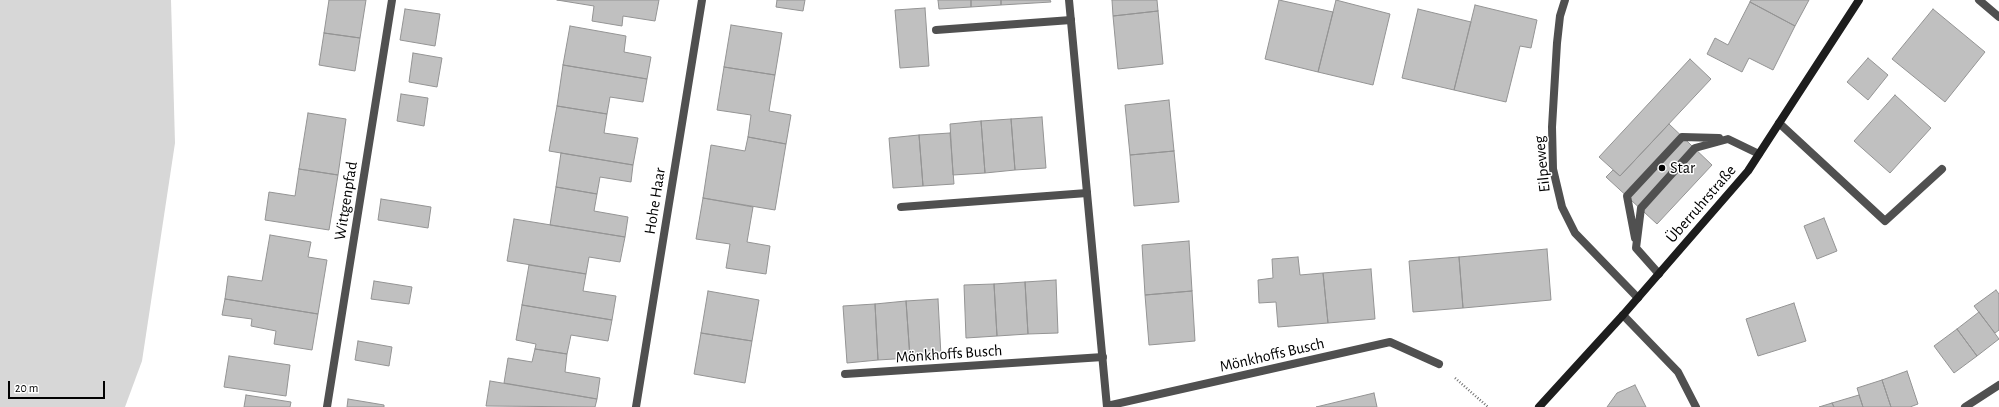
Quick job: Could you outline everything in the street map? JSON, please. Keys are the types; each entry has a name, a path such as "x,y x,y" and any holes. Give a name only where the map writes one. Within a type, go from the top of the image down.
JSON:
{"main road":[{"name":"Überruhrstraße","path":"1539,407 1623,315 1748,171 1860,0"}],"street":[{"name":"Wittgenpfad","path":"327,407 392,0"},
{"name":"Hohe Haar","path":"636,407 702,0"},
{"name":"Mönkhoffs Busch","path":"1069,0 1107,406 1390,342 1439,364"},
{"name":"Eilpeweg","path":"1565,0 1559,22 1552,127 1554,169 1562,207 1575,233 1638,298"},
{"path":"1979,0 1999,17"},
{"path":"936,30 1071,20"},
{"path":"1779,123 1885,221 1942,169"},
{"path":"1659,274 1636,248 1627,196 1682,137 1728,139 1759,154"},
{"path":"1636,248 1641,208 1695,148 1728,139"},
{"path":"901,207 1087,193"},
{"path":"1623,315 1678,372 1696,407"},
{"name":"Mönkhoffs Busch","path":"845,374 1103,357"},
{"path":"1965,407 1999,385"}],"path":[{"path":"1439,364 1488,407"}],"shaded area":[{"path":"0,0 171,0 175,143 142,361 125,407 0,407"}],"building":[{"path":"329,0 366,0 360,38 324,33"},
{"path":"557,0 659,0 655,21 623,16 622,26 592,21 594,6"},
{"path":"777,0 805,0 803,11 776,7"},
{"path":"938,0 971,0 971,7 939,9"},
{"path":"971,0 1001,0 1001,5 971,7"},
{"path":"1001,0 1050,0 1051,2 1001,5"},
{"path":"1112,0 1157,0 1158,11 1113,16"},
{"path":"1279,0 1333,12 1318,72 1265,59"},
{"path":"1336,0 1390,14 1373,85 1318,72"},
{"path":"1751,0 1809,0 1795,26 1750,2"},
{"path":"1750,2 1795,26 1773,70 1749,58 1742,72 1707,54 1715,38 1728,45"},
{"path":"1475,5 1537,20 1531,48 1520,46 1506,102 1454,90"},
{"path":"925,8 929,66 900,68 895,10"},
{"path":"405,9 440,14 435,46 400,40"},
{"path":"1418,9 1471,22 1454,90 1402,78"},
{"path":"1933,9 1985,52 1945,102 1892,59"},
{"path":"1158,11 1163,64 1118,69 1113,16"},
{"path":"731,25 782,33 775,75 724,67"},
{"path":"570,26 626,36 624,52 651,57 647,79 563,65"},
{"path":"324,33 360,38 355,71 319,65"},
{"path":"413,53 442,58 437,87 409,82"},
{"path":"1868,58 1888,75 1868,100 1847,82"},
{"path":"1690,59 1711,79 1620,176 1599,157"},
{"path":"563,65 647,79 643,102 610,97 607,114 557,106"},
{"path":"724,67 775,75 769,111 791,115 786,144 748,137 751,115 717,110"},
{"path":"401,94 428,98 424,126 397,121"},
{"path":"1895,95 1931,128 1890,173 1854,141"},
{"path":"1169,100 1174,151 1130,155 1125,105"},
{"path":"557,106 607,114 604,133 638,138 633,165 549,151"},
{"path":"308,113 346,119 338,175 299,169"},
{"path":"1042,117 1046,168 1015,170 1011,119"},
{"path":"1011,119 1015,170 985,173 981,121"},
{"path":"981,121 985,173 953,175 950,124"},
{"path":"1669,124 1712,165 1657,224 1606,177 1613,170 1620,176"},
{"path":"950,133 954,184 923,186 919,135"},
{"path":"919,135 923,186 893,188 889,138"},
{"path":"748,137 786,144 775,210 703,198 711,145 745,151"},
{"path":"1174,151 1179,202 1134,206 1130,155"},
{"path":"561,153 633,165 631,182 600,177 597,194 556,187"},
{"path":"299,169 338,175 329,230 265,220 269,192 295,196"},
{"path":"556,187 597,194 594,211 628,217 625,237 550,225"},
{"path":"703,198 753,207 747,242 770,246 766,274 726,268 730,244 696,239"},
{"path":"381,199 431,207 428,228 378,220"},
{"path":"1824,218 1837,251 1817,259 1804,226"},
{"path":"514,219 625,237 620,262 589,257 586,274 507,261"},
{"path":"270,235 311,242 308,257 327,260 318,314 225,299 228,276 262,281"},
{"path":"1189,241 1192,291 1145,295 1142,245"},
{"path":"1547,249 1551,300 1463,308 1459,257"},
{"path":"1298,257 1300,275 1323,273 1328,323 1278,327 1276,302 1259,303 1258,280 1273,278 1272,259"},
{"path":"1459,257 1463,308 1413,312 1409,261"},
{"path":"529,265 586,274 583,291 616,296 612,320 522,305"},
{"path":"1371,269 1375,319 1328,323 1323,273"},
{"path":"1056,280 1058,333 1028,334 1025,282"},
{"path":"374,281 412,287 409,304 371,299"},
{"path":"1025,282 1028,334 997,336 994,284"},
{"path":"994,284 997,336 966,338 964,285"},
{"path":"1996,290 1999,294 1999,330 1995,333 1974,306"},
{"path":"708,291 759,300 752,341 701,333"},
{"path":"1192,291 1195,341 1149,345 1145,295"},
{"path":"225,299 318,314 312,350 274,344 276,331 251,326 252,319 222,315"},
{"path":"938,299 941,356 910,358 906,301"},
{"path":"906,301 910,358 878,360 875,304"},
{"path":"1794,303 1806,341 1758,356 1746,319"},
{"path":"875,304 878,360 847,363 843,306"},
{"path":"522,305 612,320 608,341 571,335 567,354 535,349 536,344 516,340"},
{"path":"1979,312 1999,339 1977,356 1957,329"},
{"path":"1957,329 1977,356 1954,373 1934,346"},
{"path":"701,333 752,341 745,383 694,374"},
{"path":"358,341 392,347 389,366 355,360"},
{"path":"535,349 567,354 565,372 600,378 597,399 504,383 508,358 532,362"},
{"path":"229,356 290,365 286,396 224,387"},
{"path":"1907,371 1918,404 1910,407 1891,407 1882,380"},
{"path":"1882,380 1891,407 1863,407 1857,388"},
{"path":"490,381 597,399 595,407 486,406"},
{"path":"1635,385 1646,407 1607,407 1617,393"},
{"path":"1374,393 1377,407 1316,407"},
{"path":"246,395 291,402 290,407 244,407"},
{"path":"1859,395 1863,407 1834,407 1832,403"},
{"path":"348,399 384,405 384,407 347,407"},
{"path":"1832,403 1834,407 1819,407"}],"place":[{"name":"Star","path":"1662,168"}]}
